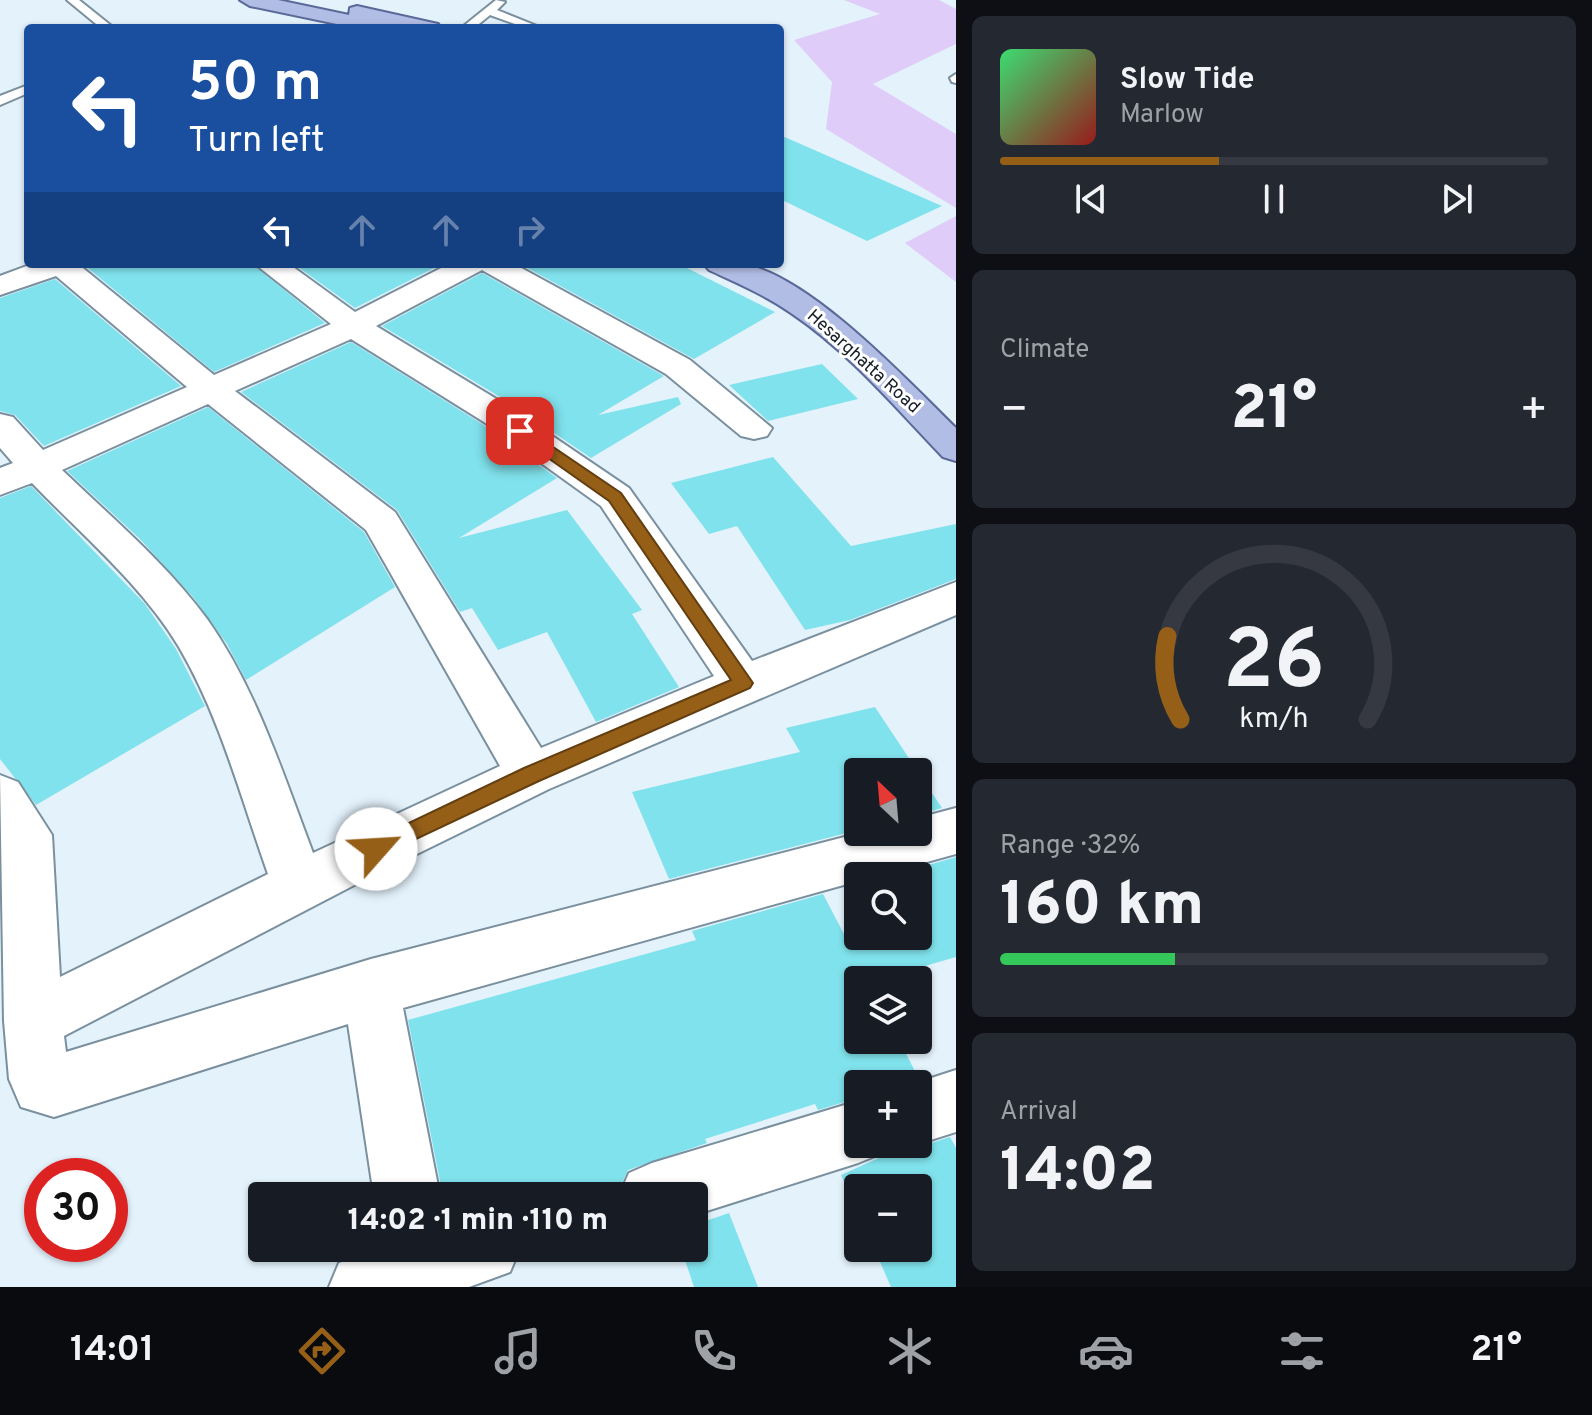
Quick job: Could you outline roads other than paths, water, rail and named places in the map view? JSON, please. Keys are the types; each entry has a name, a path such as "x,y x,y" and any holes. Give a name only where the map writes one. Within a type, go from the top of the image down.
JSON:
{"main road":[{"path":"250,0 366,24"},
{"path":"300,0 412,24"},
{"name":"Hesarghatta Road","path":"728,268 776,290 815,316 887,379 956,449"},
{"name":"Hesarghatta Road","path":"774,268 835,299 956,409"}],"street":[{"path":"0,286 49,268"},
{"path":"65,268 212,390 381,521 531,775"},
{"path":"275,268 353,326 496,414 615,497 743,683"},
{"path":"18,475 353,326 463,268"},
{"path":"499,268 678,367 754,428"},
{"path":"0,425 18,475 173,606 215,669 299,886"},
{"path":"33,1021 299,886 531,775 743,683 956,598"},
{"path":"0,797 26,835 15,931 33,1021 39,1079 43,1085 54,1086 371,988 956,831"},
{"path":"371,988 405,1182"},
{"path":"932,1109 956,1101"},
{"path":"697,1182 844,1136"},
{"path":"406,1273 441,1262"}],"lane":[{"path":"72,0 103,24"},
{"path":"472,24 502,0"},
{"path":"490,11 525,24"},
{"path":"0,101 24,91"}]}
